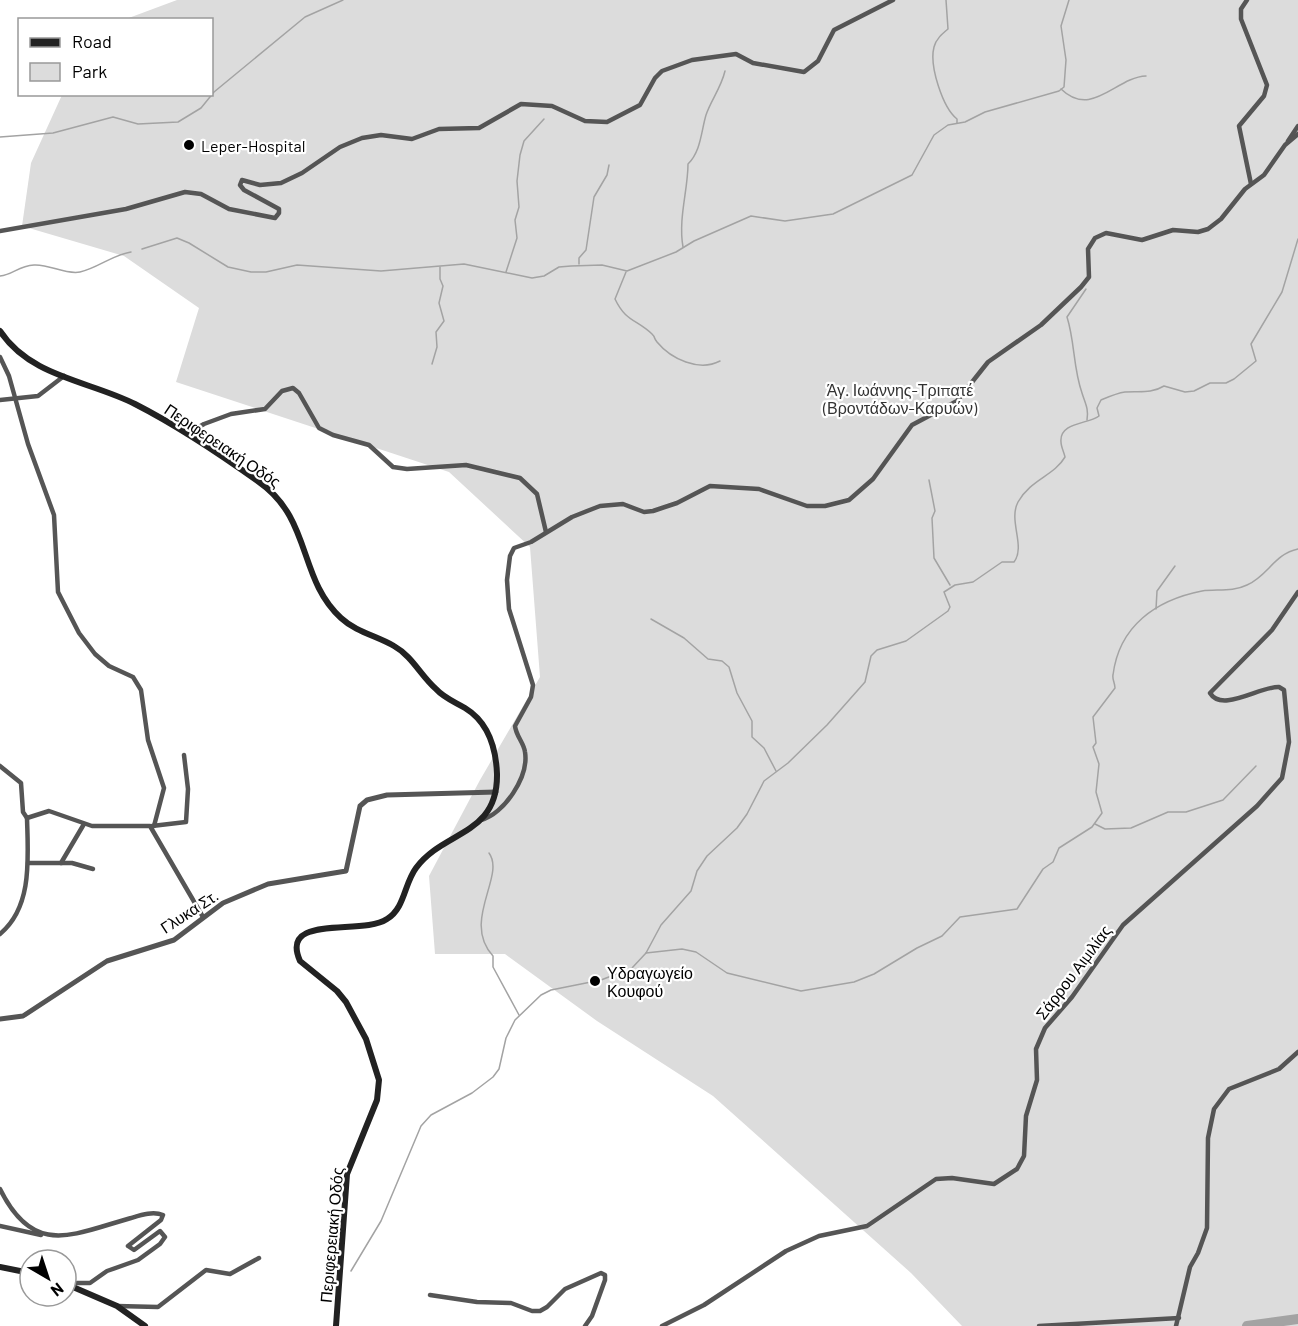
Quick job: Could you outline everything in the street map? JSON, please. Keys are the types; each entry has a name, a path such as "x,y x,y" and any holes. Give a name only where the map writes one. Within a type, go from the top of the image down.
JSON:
{"main road":[{"name":"Περιφερειακή Οδός","path":"0,331 23,357 64,376 134,403 256,480 285,506 294,520 321,591 338,615 352,626 400,650 436,690 478,718 488,734 495,757 496,792 491,806 478,821 421,862 410,877 399,907 384,921 366,927 315,928 301,936 297,943 300,961 337,991 355,1015 374,1059 379,1080 377,1100 347,1174 336,1326"},
{"path":"0,1267 18,1271"},
{"path":"78,1288 117,1306 145,1326"}],"street":[{"path":"0,231 126,209 185,192 201,195 229,209 275,218 278,216 279,208 244,190 240,185 242,180 260,185 281,183 302,173 340,147 362,138 381,135 412,139 439,129 479,128 521,104 552,106 585,121 607,122 640,105 655,78 662,71 692,60 736,54 753,63 804,72 816,64 834,30 893,0"},
{"path":"1246,0 1241,9 1241,19 1267,86 1264,96 1239,126 1251,184"},
{"path":"478,821 495,814 515,789 524,769 525,751 515,726 531,697 533,685 511,617 507,580 513,550 572,517 600,506 623,504 638,510 653,511 677,504 710,486 759,489 807,506 825,506 849,500 873,479 912,425 957,401 988,362 1041,325 1081,287 1089,277 1088,252 1095,238 1106,233 1142,240 1173,230 1204,231 1221,219 1251,184 1264,175 1298,126"},
{"path":"1285,146 1298,134"},
{"path":"0,357 9,376 14,399 54,515 58,592 79,633 95,654 109,666 133,677 140,686 146,710 148,740 164,789 152,826 203,917"},
{"path":"0,400 38,396 64,376"},
{"path":"186,435 204,424 231,414 265,409 282,391 292,388 299,393 319,428 333,435 369,445 393,467 407,469 451,464 466,465 520,478 537,494 546,532"},
{"name":"Σάρρου Αιμιλίας","path":"662,1326 704,1305 786,1251 819,1236 867,1226 936,1179 952,1178 994,1184 1017,1169 1026,1149 1026,1116 1036,1080 1036,1049 1045,1029 1077,991 1123,925 1257,806 1282,778 1289,742 1284,690 1280,687 1269,687 1224,701 1217,700 1210,693 1272,630 1298,592"},
{"path":"27,818 54,812 84,825 152,826 186,822 188,789 184,755"},
{"path":"0,766 21,783 23,812 27,818 28,863 22,906 0,934"},
{"name":"Γλυκα Στ.","path":"0,1019 23,1016 107,961 174,940 223,903 268,884 348,870 358,813 362,804 368,800 413,793 496,792"},
{"path":"62,863 84,825"},
{"path":"28,863 62,863 93,869"},
{"path":"1176,1325 1190,1267 1198,1254 1207,1228 1208,1138 1214,1109 1229,1089 1279,1069 1298,1052"},
{"path":"0,1189 13,1211 41,1235"},
{"path":"0,1226 41,1235 69,1237 134,1217 155,1213 163,1215 158,1224 128,1246 134,1250 161,1231 165,1237 160,1244 138,1260 107,1271 89,1284 78,1284"},
{"path":"117,1306 158,1307 206,1270 231,1274 259,1258"},
{"path":"430,1295 477,1302 511,1303 532,1311 540,1311 565,1289 601,1273 605,1275 605,1280 592,1316 585,1326"},
{"path":"1039,1326 1179,1318"},
{"path":"132,1326 139,1321"}],"green space":[{"name":"Άγ. Ιωάννης-Τριπατέ (Βροντάδων-Καρυών)","path":"177,0 1298,0 1298,1326 962,1326 911,1273 713,1096 597,1021 505,954 435,954 429,876 480,780 540,677 530,547 449,472 176,382 199,308 124,256 22,226 31,163 62,96 213,96 213,18 129,18"}],"waterway":[{"path":"213,93 305,17 343,0"},
{"path":"946,0 948,29 935,44 933,55 938,86 947,106 957,119 957,123"},
{"path":"142,249 177,238 228,267 251,272 266,272 297,265 381,271 464,264 532,278 544,276 559,267 571,266 602,265 627,271 676,252 694,241 751,216 785,221 833,214 912,175 934,135 948,125 965,122 985,112 1059,91 1064,87 1066,60 1061,26 1069,0"},
{"path":"683,247 682,215 688,164 698,147 706,115 725,71"},
{"path":"1061,89 1072,97 1083,100 1094,98 1135,78 1146,76"},
{"path":"0,137 53,133 113,117 138,124 178,122 201,108 211,96"},
{"path":"506,272 517,238 515,220 519,207 517,181 520,155 524,141 544,119"},
{"path":"579,264 579,258 586,250 594,197 607,175 609,165"},
{"path":"351,1271 381,1221 421,1126 431,1115 472,1093 493,1077 499,1069 506,1038 515,1020 541,995 551,990 601,980 632,968 646,953 661,925 691,891 697,871 707,856 737,828 747,814 764,781 788,763 827,725 865,682 871,656 877,650 906,641 948,611 950,607 944,592 955,585 973,582 1002,562 1014,562 1018,549 1015,509 1023,494 1055,469 1065,457 1061,446 1062,435 1065,431 1076,424 1099,416 1097,408 1101,400 1113,395 1150,391 1164,386 1185,392 1194,391 1210,383 1226,383 1256,361 1251,344 1282,292 1298,239"},
{"path":"0,276 34,265 74,273 80,272 131,252"},
{"path":"432,364 437,347 436,332 444,321 439,303 443,286 440,279 440,267"},
{"path":"626,272 615,299 627,316 653,335 670,354 686,362 703,365 720,361"},
{"path":"1086,289 1067,317 1079,384 1087,409 1087,420"},
{"path":"929,480 935,511 932,518 934,558 950,585"},
{"path":"646,953 682,949 696,952 727,973 801,991 854,982 874,974 942,936 960,917 1017,909 1043,869 1053,862 1059,848 1092,827 1102,813 1096,792 1099,764 1093,747 1096,743 1093,717 1115,688 1113,677 1117,658 1123,642 1132,629 1155,609 1185,595 1247,585 1283,555 1298,549"},
{"path":"1156,609 1157,591 1175,566"},
{"path":"651,619 684,638 708,659 722,661 729,667 737,693 752,721 752,737 764,748 776,771"},
{"path":"1095,824 1105,829 1131,828 1168,812 1186,812 1223,800 1256,766"},
{"path":"489,853 493,863 492,874 482,914 481,928 484,942 493,956 493,967 519,1015"},
{"path":"1247,1326 1298,1319"}],"place":[{"name":"Leper-Hospital","path":"189,145"},
{"name":"Υδραγωγείο Κουφού","path":"595,981"}]}
